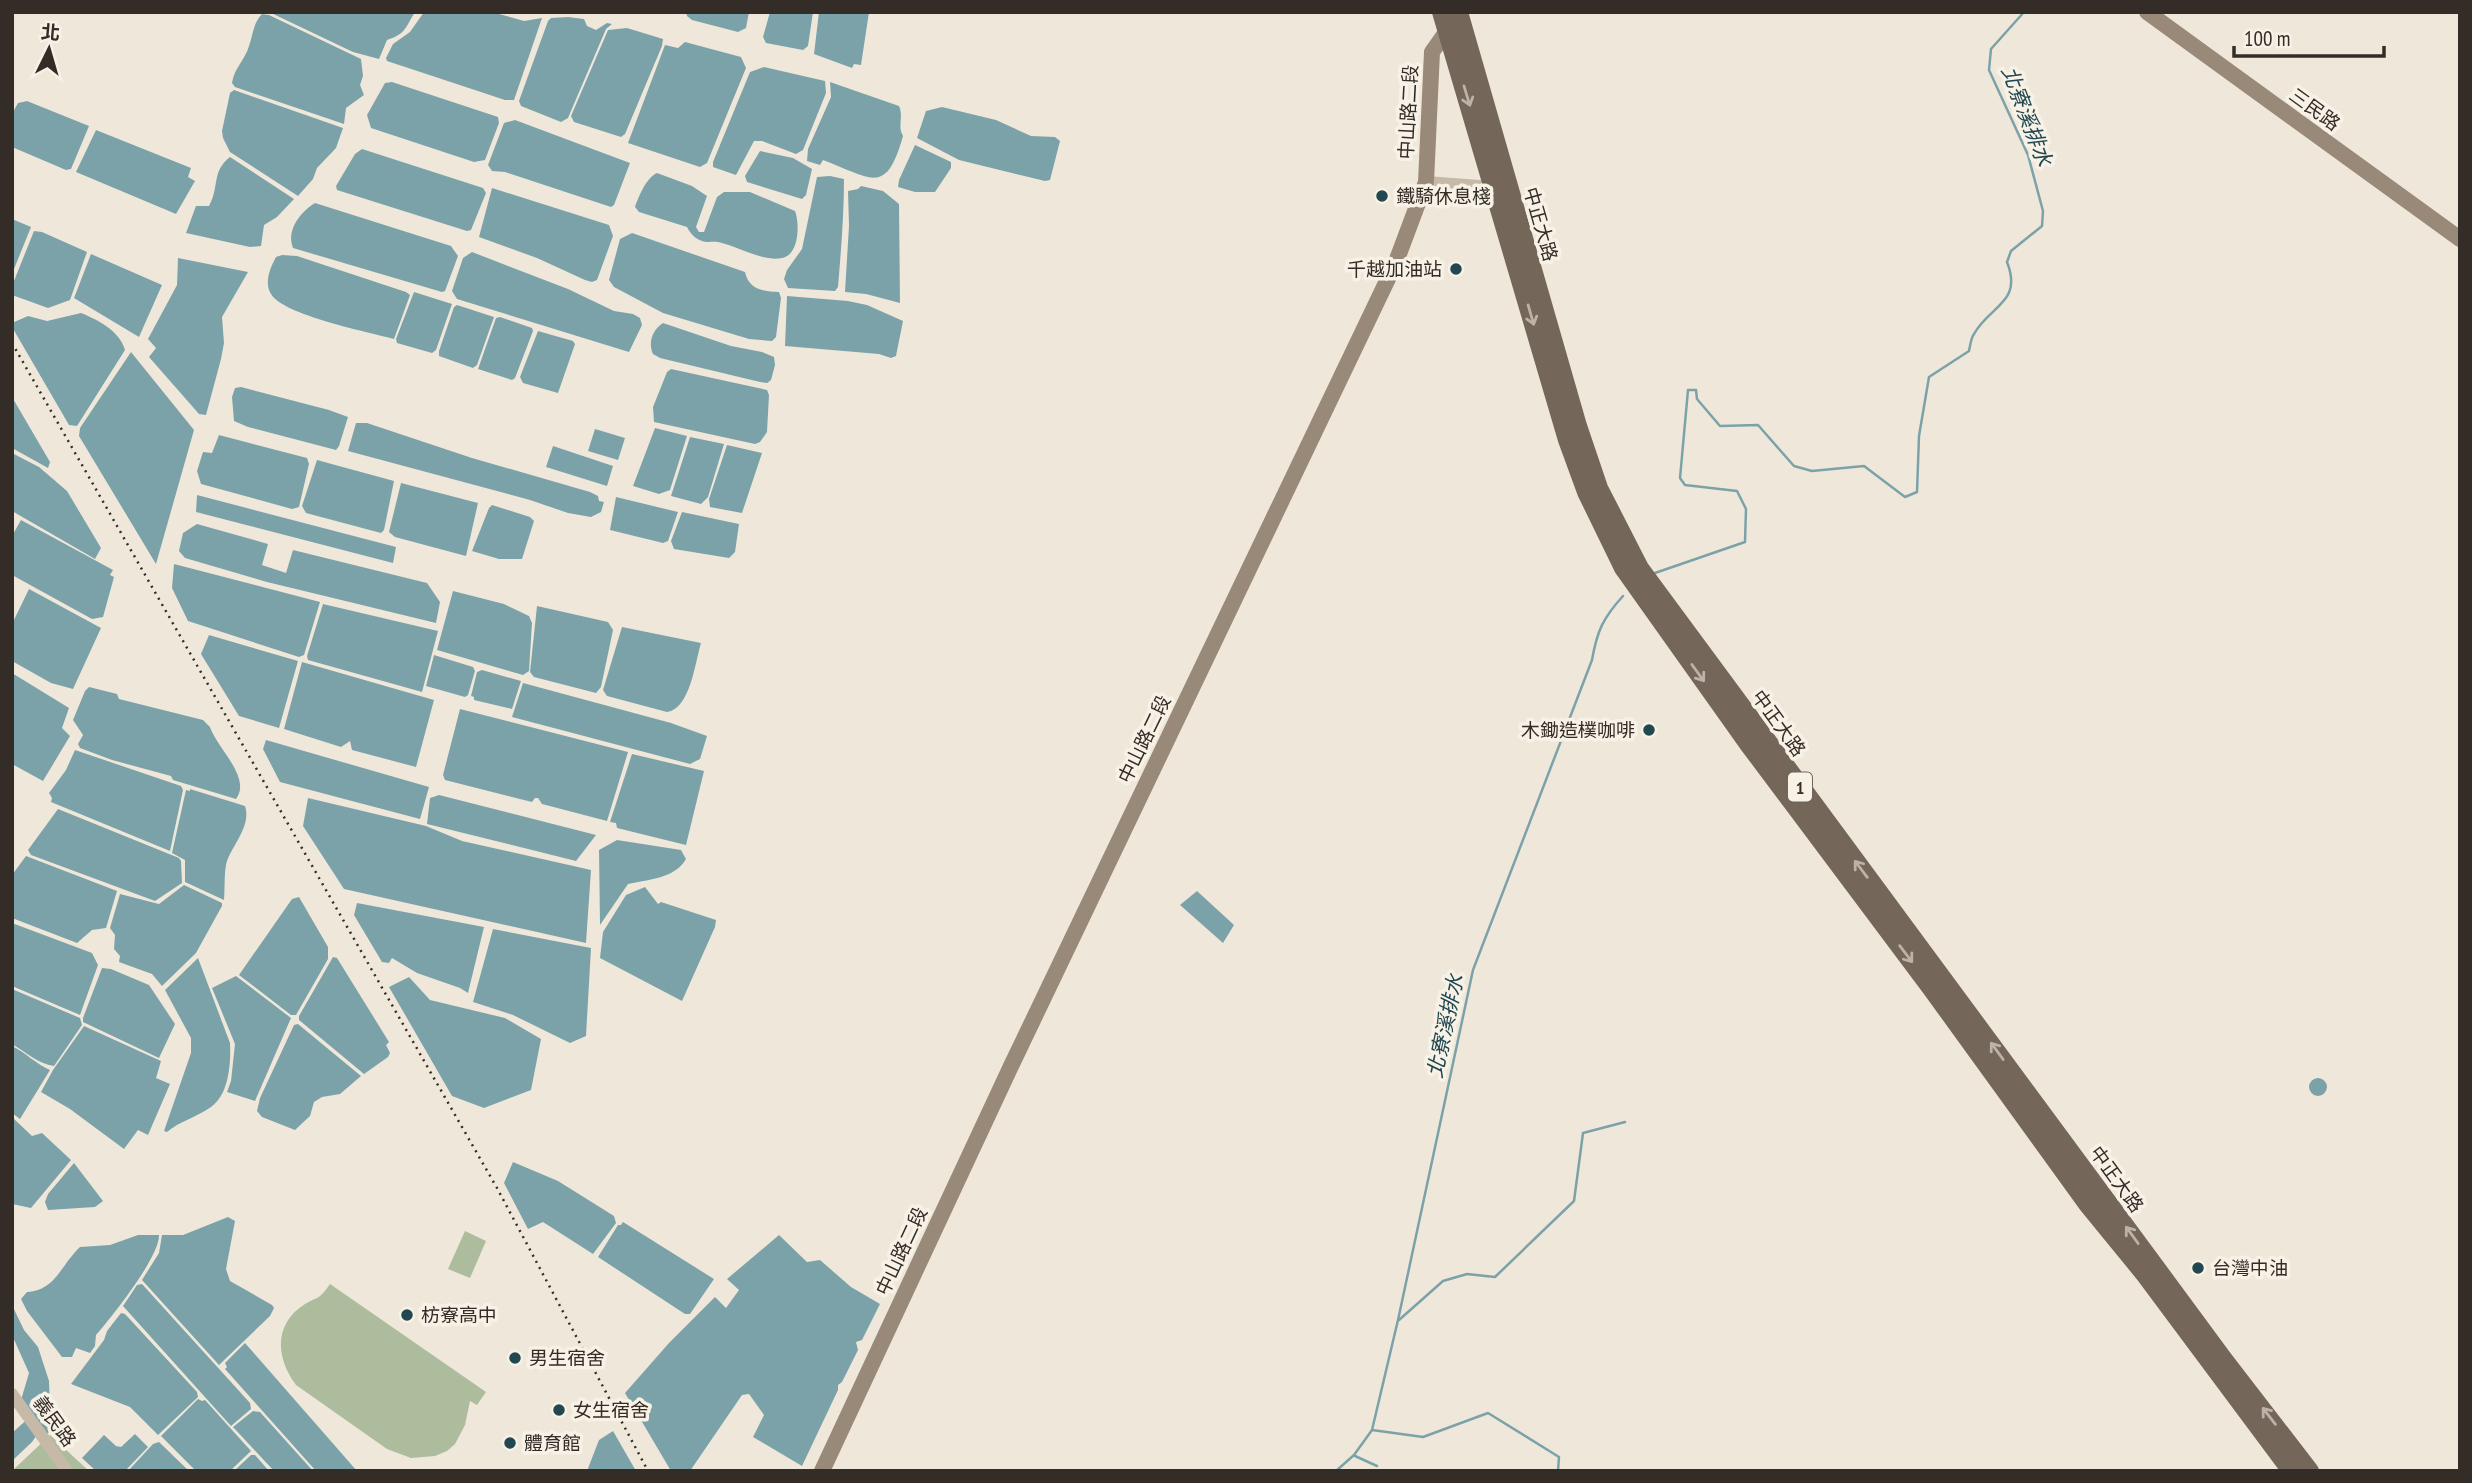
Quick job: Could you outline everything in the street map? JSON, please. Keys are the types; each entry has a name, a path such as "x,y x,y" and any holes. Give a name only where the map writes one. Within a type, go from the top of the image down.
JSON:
{"main road":[{"name":"1","path":"1441,12 1447,31"},
{"name":"中正大路","path":"1460,13 1578,426 1599,488 1624,540 1667,607 2170,1298 2291,1471"},
{"name":"中正大路","path":"1447,31 1567,440 1586,492 1623,568 1748,744 1930,986 2087,1203 2170,1298 2310,1471"}],"street":[{"name":"三民路","path":"2147,12 2460,239"},
{"name":"中山路二段","path":"822,1471 1012,1064 1396,262 1426,182 1432,52 1460,13"},
{"path":"1426,182 1493,187"},
{"name":"義民路","path":"12,1394 67,1471"}],"green space":[{"path":"465,1231 486,1241 470,1278 448,1269"},
{"path":"330,1284 486,1392 477,1405 470,1401 465,1425 455,1444 447,1451 435,1456 411,1458 387,1449 296,1385 284,1364 281,1342 283,1331 295,1312 321,1295"},
{"path":"50,1435 89,1471 12,1471"}],"water":[{"path":"269,12 415,12 402,33 387,40 379,59 353,52"},
{"path":"424,12 492,12 524,21 542,18 514,100 505,100 387,61 393,44 410,32"},
{"path":"686,12 749,12 746,28 738,32 692,20"},
{"path":"770,12 813,12 808,46 803,50 766,43 763,37"},
{"path":"819,12 869,12 861,65 854,64 852,68 814,54"},
{"path":"262,14 361,59 363,76 360,85 364,95 346,108 344,124 235,87 232,83"},
{"path":"551,18 584,19 587,26 596,30 607,23 612,24 606,29 568,118 561,122 521,106 519,101 548,21"},
{"path":"627,28 663,39 625,134 621,137 574,122 571,116 608,30"},
{"path":"685,42 741,57 746,68 707,163 700,167 628,143 665,45 678,48"},
{"path":"764,67 825,81 826,93 803,150 796,154 762,141 754,141 736,175 713,167 750,72"},
{"path":"392,82 498,117 499,123 485,160 474,162 371,128 367,115 385,83"},
{"path":"830,82 899,106 903,136 897,155 883,175 875,178 823,160 820,165 807,161 808,149 831,97"},
{"path":"234,90 343,128 336,148 317,168 313,179 298,196 230,152 222,131 230,93"},
{"path":"27,101 89,126 71,169 66,170 12,147 12,114 18,103"},
{"path":"942,107 996,120 1031,136 1055,137 1060,141 1050,180 959,160 917,138 926,111"},
{"path":"515,120 630,163 614,205 611,207 505,172 492,171 488,165 504,123"},
{"path":"96,130 191,168 188,177 195,181 176,214 76,172"},
{"path":"915,145 951,162 951,168 935,192 915,192 898,187"},
{"path":"362,149 483,188 486,193 471,230 467,231 337,190 336,186 355,154"},
{"path":"760,151 793,158 812,169 806,195 802,199 747,182 745,176"},
{"path":"230,157 294,199 277,217 264,225 261,246 250,247 186,233 196,206 209,206 220,168"},
{"path":"657,173 692,186 707,196 696,227 699,232 704,232 717,197 724,192 750,192 795,211 798,231 792,251 782,258 758,256 726,244 702,241 693,236 687,227 639,212 635,207 641,193 649,179"},
{"path":"817,177 844,179 838,287 835,291 788,288 784,279 802,249"},
{"path":"861,186 883,191 899,204 900,303 866,294 845,292 848,191"},
{"path":"492,188 609,225 613,236 597,280 585,280 537,258 479,237"},
{"path":"315,203 451,246 458,256 445,291 293,248 293,229 304,211"},
{"path":"12,219 31,227 12,274"},
{"path":"34,231 87,252 70,300 48,308 12,295 12,286"},
{"path":"632,233 745,272 753,286 779,292 781,298 776,337 772,341 749,339 663,313 614,287 609,280 620,239"},
{"path":"472,252 568,289 614,311 640,318 642,325 629,352 457,299 452,291 463,258"},
{"path":"91,254 162,285 139,337 74,298"},
{"path":"297,256 410,295 394,339 308,316 279,302 269,290 268,280 276,257"},
{"path":"178,258 248,272 222,317 224,343 206,415 199,414 149,357 156,348 148,339 177,285"},
{"path":"414,292 452,304 436,350 432,353 397,343 396,339"},
{"path":"787,296 867,305 903,321 896,356 891,358 879,354 785,346"},
{"path":"457,305 494,317 477,365 473,368 439,356 454,307"},
{"path":"81,313 113,332 125,350 77,426 69,425 12,323 28,316 47,321"},
{"path":"496,318 532,328 533,331 512,380 478,369"},
{"path":"663,323 774,357 771,380 767,383 760,382 660,358 653,354 651,341 656,329"},
{"path":"538,331 573,341 575,344 558,393 523,383 520,377"},
{"path":"131,352 194,430 156,564 79,436 80,428"},
{"path":"671,369 767,390 767,432 760,442 755,444 654,422 653,407 667,372"},
{"path":"241,387 348,417 339,446 336,450 234,421 232,397 235,388"},
{"path":"12,397 50,462 48,468 12,448"},
{"path":"356,423 367,423 472,458 590,492 604,502 601,512 591,517 568,513 530,500 348,451"},
{"path":"655,428 687,436 670,490 659,494 633,486"},
{"path":"595,429 625,438 618,460 588,451"},
{"path":"219,435 307,458 309,464 299,507 292,509 201,484 197,471 203,452 212,453"},
{"path":"690,437 724,444 708,497 701,504 671,496"},
{"path":"727,445 762,453 742,513 710,507 709,499"},
{"path":"553,446 613,466 607,486 546,467"},
{"path":"12,453 39,467 67,491 101,548 95,559 12,511"},
{"path":"317,460 394,481 384,530 381,533 306,513 302,506"},
{"path":"401,483 478,503 466,556 395,537 389,532"},
{"path":"197,495 396,547 393,563 196,512"},
{"path":"616,497 678,512 668,541 663,543 610,530"},
{"path":"492,505 530,517 534,521 522,559 499,559 472,551"},
{"path":"682,512 739,524 735,552 729,558 674,549 671,541"},
{"path":"21,520 113,570 110,575 114,577 103,617 92,619 12,575 12,536"},
{"path":"197,524 268,544 262,565 286,573 293,550 427,583 440,602 436,623 267,582 185,558 179,551 183,533"},
{"path":"174,564 320,602 304,655 299,657 188,621 172,588"},
{"path":"29,589 101,628 73,689 51,683 12,661 12,624"},
{"path":"453,591 504,604 529,616 532,623 529,671 523,675 437,650"},
{"path":"323,604 438,631 422,692 308,660"},
{"path":"537,606 608,622 613,630 601,687 596,693 534,677 530,672"},
{"path":"622,627 701,643 690,684 675,709 667,712 607,696 603,690"},
{"path":"209,635 298,661 279,728 239,716 201,654"},
{"path":"434,655 473,667 475,671 468,695 465,697 426,686"},
{"path":"302,662 434,700 416,767 352,750 350,741 341,747 284,729"},
{"path":"482,670 521,681 512,709 474,700 471,696 477,672"},
{"path":"12,673 69,708 62,728 70,736 43,781 12,764"},
{"path":"523,683 671,723 707,736 700,759 690,764 512,717"},
{"path":"89,687 117,694 119,699 203,720 210,727 237,773 240,791 236,799 80,748 78,744 83,735 73,720"},
{"path":"460,709 628,752 607,821 542,804 538,798 532,802 445,780 443,775"},
{"path":"266,740 429,787 420,819 280,782 263,749"},
{"path":"75,750 181,786 183,790 170,851 51,802 49,793 66,770"},
{"path":"632,754 704,771 686,845 617,828 616,823 610,822"},
{"path":"186,790 245,806 246,822 226,865 224,900 185,882 185,860 172,853"},
{"path":"439,795 596,835 576,861 427,824 430,798"},
{"path":"308,798 426,826 462,841 591,870 586,943 344,889 303,826"},
{"path":"58,809 179,858 182,883 155,901 31,855 28,850"},
{"path":"617,840 681,850 686,859 668,874 628,884 600,925 599,850"},
{"path":"26,856 117,891 106,928 92,930 77,943 12,918 12,875"},
{"path":"184,885 222,903 222,906 196,953 162,986 152,974 119,962 120,956 114,949 115,935 110,928 120,894 159,904"},
{"path":"645,887 658,904 661,902 716,920 682,1001 600,958 603,932 626,895"},
{"path":"1197,891 1234,925 1223,943 1180,905"},
{"path":"299,897 328,947 328,959 296,1015 291,1015 239,975 292,899"},
{"path":"357,903 484,927 468,993 417,973 392,958 389,963 382,962 354,915"},
{"path":"12,923 92,953 98,965 80,1015 12,986"},
{"path":"493,929 591,948 586,1036 570,1043 513,1015 473,1002"},
{"path":"333,957 337,958 389,1042 386,1045 390,1053 388,1057 364,1074 299,1020"},
{"path":"198,958 230,1043 228,1078 217,1102 167,1132 164,1131 191,1053 191,1038 165,990"},
{"path":"102,968 111,969 149,985 175,1024 159,1058 83,1022"},
{"path":"236,976 291,1018 255,1101 227,1092 231,1081 235,1044 212,988"},
{"path":"409,977 430,1000 505,1018 541,1039 531,1090 484,1108 452,1096 389,987"},
{"path":"12,989 80,1018 82,1025 54,1066 37,1060 12,1044"},
{"path":"298,1024 361,1076 340,1094 322,1097 314,1102 310,1116 295,1130 262,1117 257,1111 260,1098 294,1025"},
{"path":"84,1026 161,1061 156,1078 170,1084 148,1135 138,1130 124,1149 70,1109 41,1092"},
{"path":"12,1046 50,1070 20,1119 12,1113"},
{"path":"2318,1078 2324,1081 2327,1087 2324,1093 2318,1096 2312,1093 2309,1087 2312,1081"},
{"path":"12,1117 32,1136 42,1133 71,1160 31,1208 12,1204"},
{"path":"513,1162 558,1181 614,1216 616,1223 593,1254 543,1222 528,1229 504,1183"},
{"path":"74,1163 103,1201 95,1207 48,1210 45,1202 48,1194"},
{"path":"228,1217 235,1221 226,1269 230,1281 274,1308 270,1316 219,1365 142,1280 159,1253 162,1235 183,1235"},
{"path":"623,1222 714,1279 690,1314 685,1314 598,1257 618,1225"},
{"path":"138,1235 159,1235 144,1271 96,1335 95,1346 90,1353 76,1348 72,1357 62,1357 21,1299 27,1292 45,1287 51,1282 80,1247 110,1245"},
{"path":"779,1235 807,1262 820,1260 851,1287 880,1304 862,1340 856,1342 858,1350 838,1385 802,1466 753,1437 764,1415 749,1394 742,1395 690,1471 671,1471 625,1393 715,1297 726,1308 739,1290 727,1279"},
{"path":"142,1284 250,1403 251,1409 231,1426 123,1306 137,1285"},
{"path":"12,1305 24,1330 38,1347 49,1381 51,1431 45,1435 41,1429 12,1461 12,1433 32,1415 21,1400 29,1373 12,1335"},
{"path":"121,1313 125,1314 197,1392 198,1397 158,1435 130,1407 71,1384"},
{"path":"245,1343 357,1471 316,1471 225,1369 225,1363"},
{"path":"198,1399 205,1400 251,1451 230,1471 196,1471 161,1436"},
{"path":"253,1411 260,1412 313,1471 274,1471 233,1427"},
{"path":"613,1431 636,1471 587,1471 599,1440"},
{"path":"135,1434 148,1447 125,1471 96,1471 82,1458 104,1435 121,1447"},
{"path":"159,1442 189,1471 128,1471 153,1444"},
{"path":"251,1455 255,1455 269,1471 234,1471"}],"waterway":[{"name":"北寮溪排水","path":"1655,573 1745,542 1746,509 1737,491 1685,485 1680,478 1688,390 1696,390 1697,399 1720,426 1758,425 1794,466 1812,471 1864,466 1905,497 1917,492 1919,436 1929,377 1969,351 1972,338 1981,324 2008,295 2011,276 2007,262 2011,251 2042,226 2043,211 2028,155 1989,70 1991,49 2024,12"},
{"name":"北寮溪排水","path":"1336,1471 1354,1455 1372,1430 1473,970 1592,660 1599,633 1610,611 1623,596"},
{"path":"1399,1320 1443,1281 1467,1274 1495,1277 1574,1201 1583,1133 1625,1122"},
{"path":"1372,1430 1423,1437 1488,1413 1559,1457 1558,1471"},
{"path":"1355,1456 1377,1466"}],"railway":[{"path":"12,343 497,1188 648,1471"}],"place":[{"name":"鐵騎休息棧","path":"1382,196"},
{"name":"千越加油站","path":"1456,269"},
{"name":"木鋤造樸咖啡","path":"1649,730"},
{"name":"台灣中油","path":"2198,1268"},
{"name":"枋寮高中","path":"407,1315"},
{"name":"男生宿舍","path":"515,1358"},
{"name":"女生宿舍","path":"559,1410"},
{"name":"體育館","path":"510,1443"}]}
